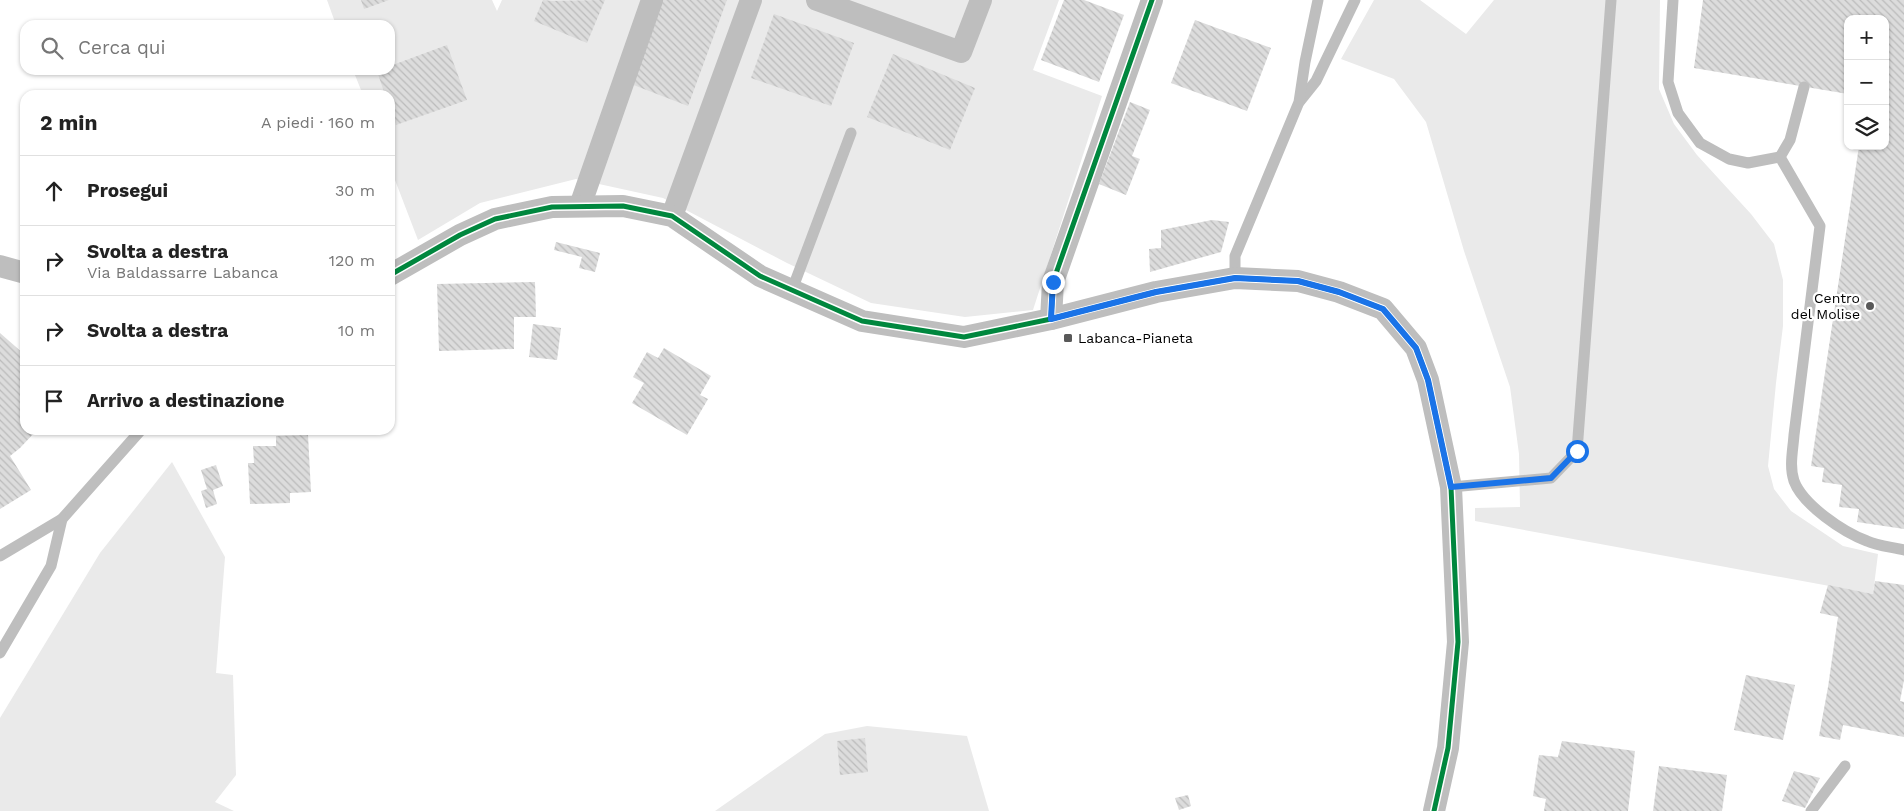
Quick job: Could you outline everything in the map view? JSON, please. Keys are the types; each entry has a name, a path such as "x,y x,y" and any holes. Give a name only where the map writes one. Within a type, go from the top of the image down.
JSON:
{"street":[{"path":"580,206 652,0"},
{"path":"672,216 751,0"},
{"path":"817,0 961,52 981,0"},
{"path":"1051,319 1053,282 1152,0"},
{"path":"395,272 495,219 552,207 623,206 672,216 760,276 862,321 964,337 1051,319 1156,292 1235,278 1298,281 1339,292 1383,309 1416,348 1428,380 1451,487 1458,642 1448,748 1434,811"},
{"path":"0,266 20,272"}],"lane":[{"path":"1235,278 1235,256 1298,102 1304,62 1318,0"},
{"path":"1298,102 1316,81 1355,0"},
{"path":"1451,487 1551,478 1577,451 1611,0"},
{"path":"1673,0 1668,82 1678,112 1700,143 1729,160 1748,163 1780,157 1790,140 1804,87"},
{"path":"792,290 851,133"},
{"path":"1780,157 1820,226 1794,435 1791,467 1794,482 1808,501 1839,528 1868,542 1904,550"},
{"path":"0,556 62,518 137,435"},
{"path":"0,653 51,566 62,518"},
{"path":"1811,811 1845,766"}],"shaded area":[{"path":"327,0 492,0 497,11 502,0 1059,0 1033,70 1102,96 1033,310 965,317 871,303 787,263 663,198 576,179 480,203 418,240 395,180 395,90 361,90 355,75 395,75 395,20 334,20"},
{"path":"1374,0 1420,0 1466,34 1494,0 1660,0 1659,89 1674,124 1697,155 1751,214 1774,244 1783,280 1783,326 1768,466 1774,489 1791,511 1843,546 1878,554 1873,594 1475,521 1475,508 1520,507 1519,454 1510,387 1464,251 1426,122 1394,79 1341,59"},
{"path":"172,462 225,557 216,673 233,675 236,775 215,802 234,811 0,811 0,718 100,553"},
{"path":"867,726 967,736 989,811 715,811 825,734"}],"building":[{"path":"361,0 389,0 364,9"},
{"path":"543,0 605,0 587,43 534,21"},
{"path":"661,0 727,0 688,106 631,84"},
{"path":"1064,0 1084,0 1124,15 1099,82 1041,60"},
{"name":"Centro del Molise","path":"1703,0 1904,0 1904,529 1857,522 1859,509 1839,507 1842,485 1822,482 1824,468 1811,466 1858,150 1889,150 1889,15 1844,15 1844,93 1694,68"},
{"path":"774,14 854,43 831,106 751,78"},
{"path":"1195,20 1271,48 1247,111 1171,83"},
{"path":"447,45 467,100 396,125 395,90 383,90 378,75 395,75 395,64"},
{"path":"893,54 975,88 950,150 867,117"},
{"path":"1130,102 1150,110 1132,156 1140,159 1126,195 1099,184"},
{"path":"1212,220 1229,222 1221,252 1150,272 1149,249 1161,248 1161,230"},
{"path":"556,242 600,253 595,272 579,268 582,257 554,250"},
{"path":"535,282 536,317 514,317 514,349 439,351 437,284"},
{"path":"533,324 561,328 557,360 529,357"},
{"path":"0,333 20,351 20,435 32,435 10,456 31,490 0,509"},
{"path":"664,348 711,376 700,395 708,399 687,435 632,403 644,383 633,377 647,352 658,358"},
{"path":"308,435 311,492 290,493 290,503 250,504 248,463 254,463 253,446 276,446 276,436"},
{"path":"216,465 223,486 213,490 217,504 206,508 201,491 207,489 201,470"},
{"path":"1875,581 1904,585 1904,680 1900,701 1904,702 1904,737 1843,725 1840,740 1819,736 1838,617 1820,613 1828,585 1873,594"},
{"path":"1746,675 1795,685 1783,740 1734,730"},
{"path":"865,738 868,772 840,775 837,741"},
{"path":"1562,741 1635,751 1628,811 1544,811 1546,799 1533,796 1539,755 1558,757"},
{"path":"1659,766 1727,775 1722,811 1653,811"},
{"path":"1794,771 1820,778 1805,808 1782,801"},
{"path":"1188,795 1191,806 1179,810 1175,798"}],"cycle path":[{"path":"1051,319 1053,282 1152,0"},
{"path":"395,272 460,235 495,219 552,207 623,206 672,216 760,276 862,321 964,337 1051,319 1156,292 1235,278 1298,281 1339,292 1383,309 1416,348 1428,380 1451,487 1458,642 1448,748 1434,811"}],"place":[{"name":"Centro del Molise","path":"1870,306"},
{"name":"Labanca-Pianeta","path":"1068,338"}],"route":[{"path":"1053,282 1051,319 1156,292 1235,278 1298,281 1339,292 1383,309 1416,348 1428,380 1451,487 1551,478 1577,451"}]}
